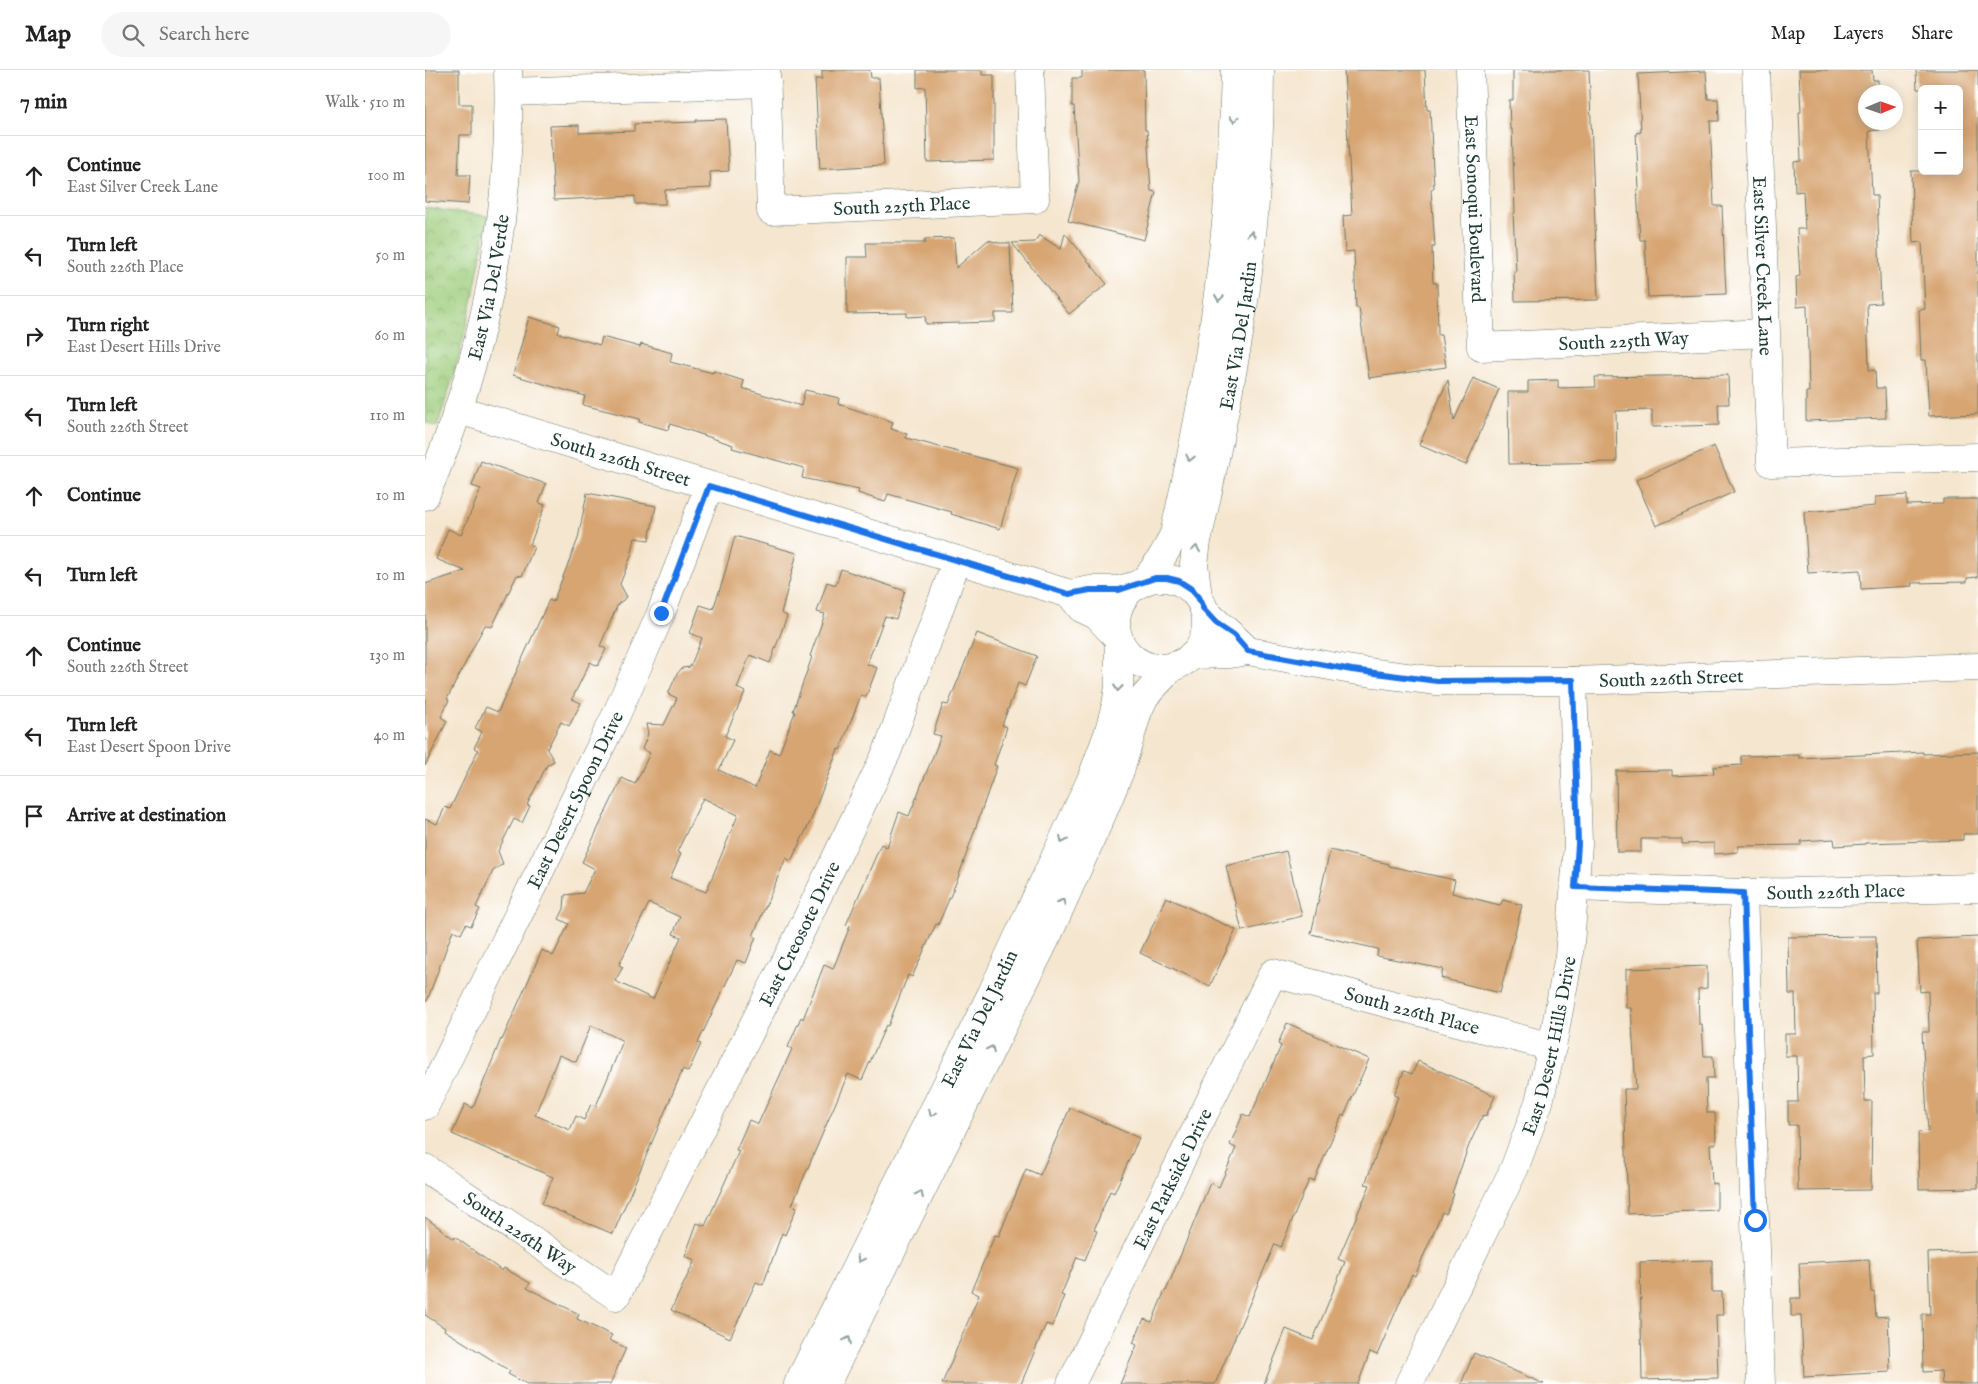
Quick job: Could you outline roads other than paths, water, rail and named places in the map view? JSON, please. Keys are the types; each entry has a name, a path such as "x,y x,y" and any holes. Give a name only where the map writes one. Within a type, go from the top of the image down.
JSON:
{"street":[{"name":"South 225th Place","path":"767,77 771,211 1035,199 1031,70"},
{"name":"East Via Del Jardin","path":"1140,583 1157,567 1166,553 1174,534 1211,347 1221,281 1228,210 1233,149 1235,70"},
{"name":"East Via Del Jardin","path":"1201,604 1194,564 1197,541 1227,402 1240,326 1250,251 1260,118 1260,70"},
{"name":"East Sonoqui Boulevard","path":"1470,70 1481,347"},
{"name":"East Silver Creek Lane","path":"1755,70 1771,463 1978,457"},
{"path":"508,81 767,77"},
{"name":"East Via Del Verde","path":"425,496 459,410 494,268 505,193 508,81"},
{"name":"South 225th Way","path":"1481,347 1765,333"},
{"name":"South 226th Street","path":"459,410 1069,594 1090,590 1119,590 1140,583"},
{"name":"East Desert Spoon Drive","path":"425,1106 617,713 661,613 709,486"},
{"name":"East Creosote Drive","path":"616,1296 797,939 887,752 957,560"},
{"path":"1201,604 1206,622 1204,634 1200,646 1183,661 1161,668 1142,663 1126,651 1119,639 1116,629 1118,608 1129,591 1140,583 1155,578 1173,580 1190,588 1216,623 1234,635 1248,651"},
{"name":"South 226th Street","path":"1069,594 1081,608 1096,615 1119,639"},
{"name":"East Via Del Jardin","path":"798,1384 991,995 1091,780 1108,734 1116,704 1119,687 1119,639"},
{"name":"South 226th Street","path":"1183,661 1248,651 1352,670 1437,681 1573,680 1978,667"},
{"name":"East Via Del Jardin","path":"827,1384 1050,930 1103,812 1145,696 1183,661"},
{"name":"East Desert Hills Drive","path":"1409,1384 1514,1169 1539,1102 1552,1047 1569,956 1578,844 1573,680"},
{"name":"South 226th Place","path":"1575,887 1743,893 1978,888"},
{"path":"1743,893 1761,1384"},
{"name":"South 226th Place","path":"1273,973 1552,1047"},
{"name":"East Parkside Drive","path":"1071,1384 1273,973"},
{"name":"South 226th Way","path":"425,1168 616,1296"}]}
